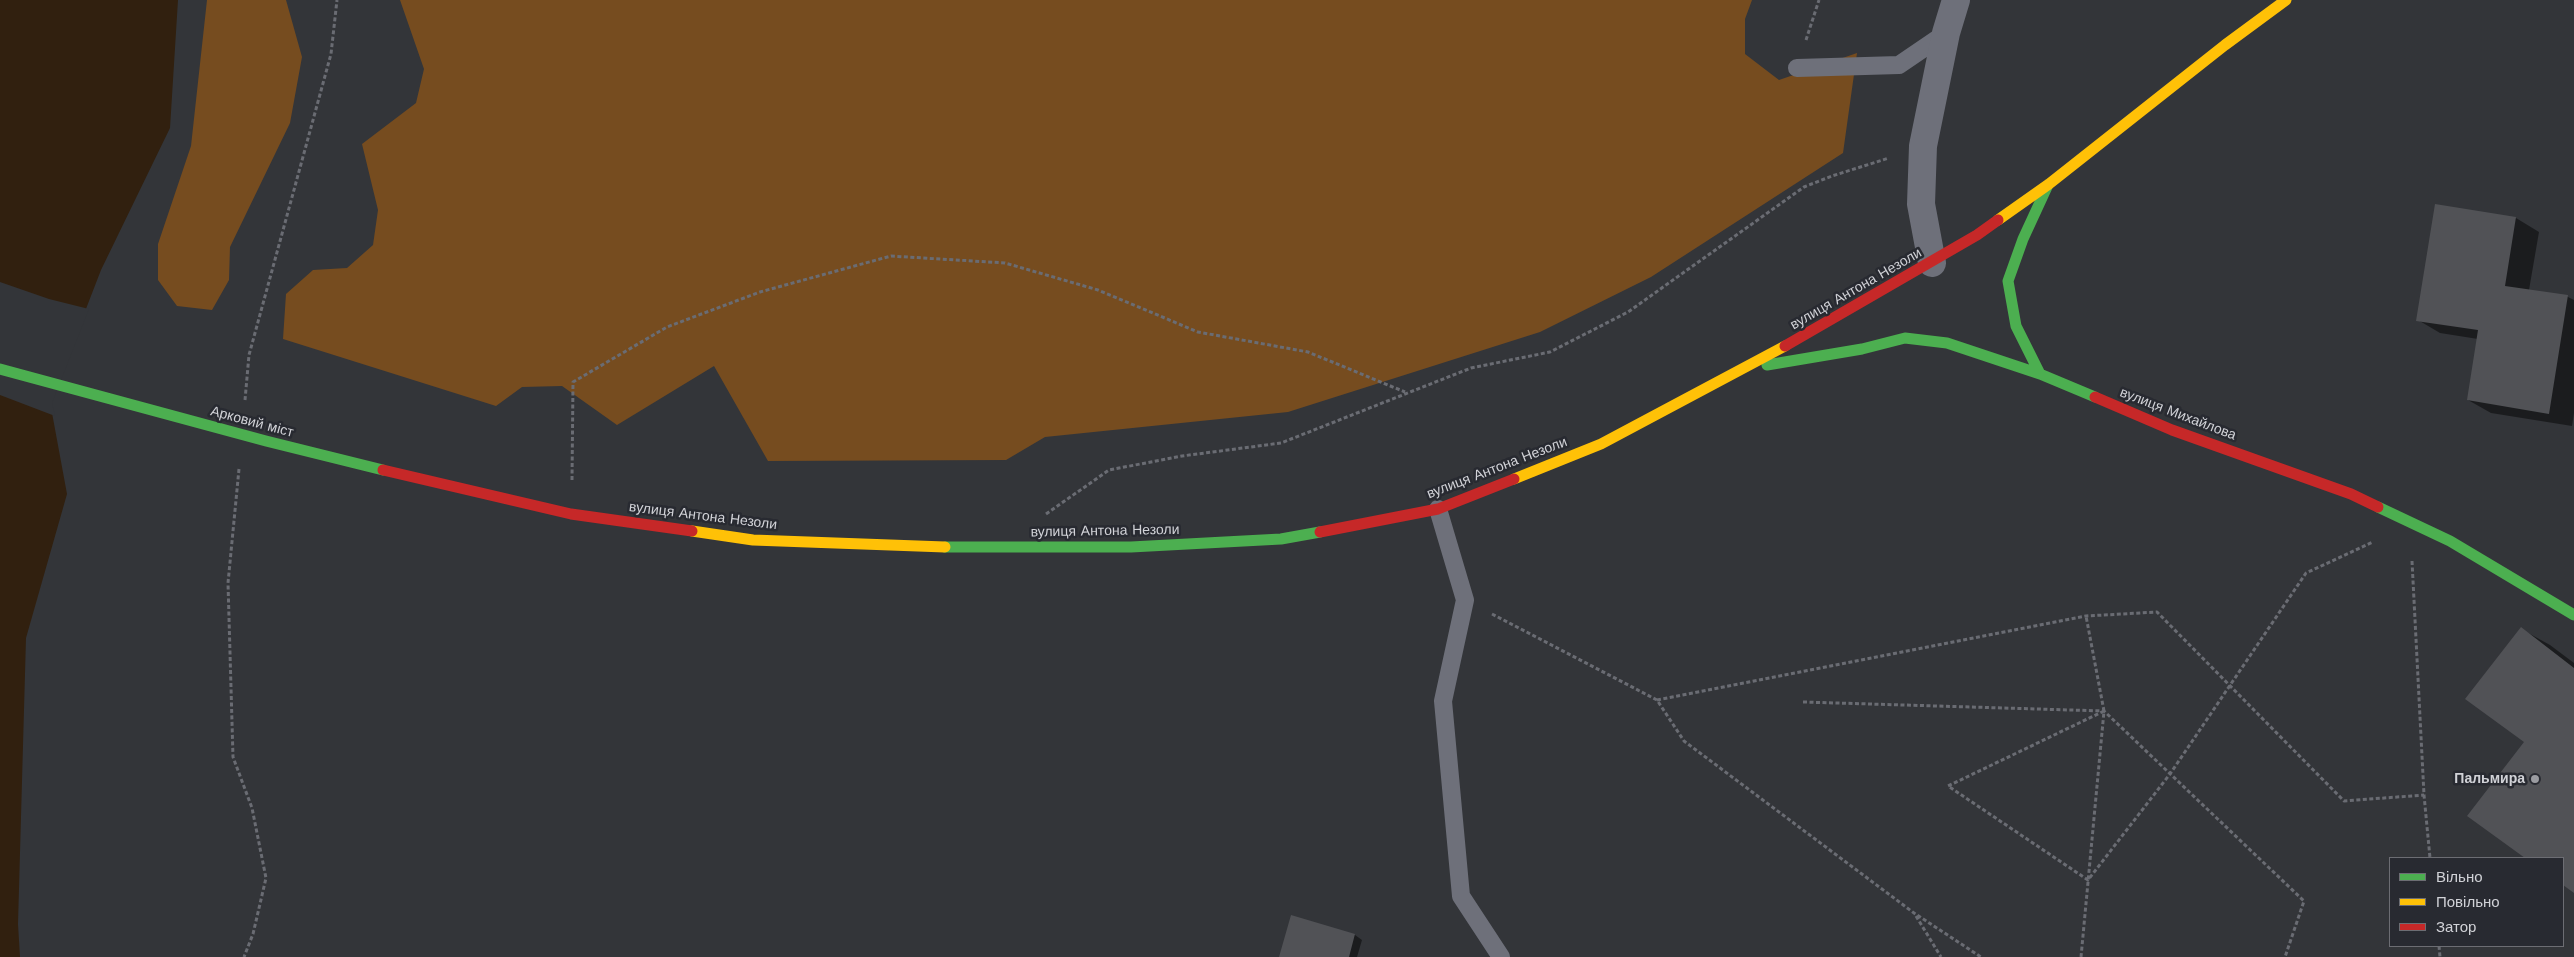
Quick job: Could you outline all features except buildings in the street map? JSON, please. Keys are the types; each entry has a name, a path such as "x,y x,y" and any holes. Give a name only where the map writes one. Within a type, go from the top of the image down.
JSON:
{"main road":[{"name":"вулиця Антона Незоли","path":"499,498 571,514 753,540 902,547 1131,547 1281,539 1438,509 1601,444 1748,368 1932,263 1977,235 2049,184 2225,45 2286,0"},
{"path":"2040,374 2016,326 2008,281 2022,239 2049,184"},
{"name":"вулиця Михайлова","path":"1748,368 1862,348 1905,338 1946,343 2040,374 2172,430 2351,494 2450,541 2557,603 2574,615"},
{"name":"Арковий міст","path":"0,370 266,441 499,498"}],"street":[{"path":"1932,263 1921,204 1923,146 1946,33 1956,0"}],"lane":[{"path":"1797,68 1900,65 1946,33"},
{"path":"1438,509 1465,600 1443,701 1461,896 1501,957"}],"path":[{"path":"244,404 249,355 331,54 337,0"},
{"path":"1797,68 1819,0"},
{"path":"1045,515 1109,470 1182,456 1282,443 1471,368 1550,352 1628,312 1804,187 1923,146"},
{"path":"571,514 573,382 667,327 760,292 891,256 1005,263 1098,290 1198,332 1308,352 1406,393"},
{"path":"239,464 228,583 233,757 252,808 266,878 253,934 244,957"},
{"path":"2088,880 2170,774 2306,573 2372,542 2380,541"},
{"path":"2411,553 2424,795 2430,857"},
{"path":"1465,600 1657,700 1684,741 1914,913 1981,957"},
{"path":"1657,700 2086,616 2157,612 2344,801 2424,795"},
{"path":"2081,957 2104,711 2086,616"},
{"path":"1803,702 2104,711 2304,901 2286,957"},
{"path":"2088,880 1948,786 2104,711"},
{"path":"1914,913 1941,957"}],"shaded area":[{"path":"0,0 178,0 170,128 101,270 50,402 67,494 26,638 18,924 20,957 0,957"},
{"path":"207,0 286,0 302,57 290,123 230,247 229,280 212,310 177,306 158,280 158,244 191,146"},
{"path":"400,0 1752,0 1745,19 1745,54 1779,80 1857,53 1843,153 1651,277 1540,332 1288,412 1045,437 1006,460 768,461 714,366 617,425 562,386 522,387 496,406 283,339 286,294 313,270 347,268 373,245 378,210 362,144 416,103 424,69"}],"pier":[{"path":"0,282 49,299 89,309 52,403 55,416 0,395"}],"traffic: fast":[{"path":"2040,374 2016,326 2008,281 2023,239 2047,187"},
{"path":"1767,365 1862,349 1905,338 1947,343 2040,374 2095,397"},
{"path":"0,369 266,441 383,470"},
{"path":"2378,507 2450,541 2574,615"},
{"path":"945,547 1131,547 1281,539 1320,532"}],"traffic: slow":[{"path":"1998,220 2049,184 2225,45 2286,0"},
{"path":"1514,479 1601,444 1785,346"},
{"path":"692,531 753,540 945,547"}],"traffic: jam":[{"path":"1785,346 1977,235 1998,220"},
{"path":"2095,397 2172,430 2351,494 2378,507"},
{"path":"383,470 571,514 692,531"},
{"path":"1320,532 1438,509 1514,479"}],"place":[{"name":"Пальмира","path":"2535,779"}]}
